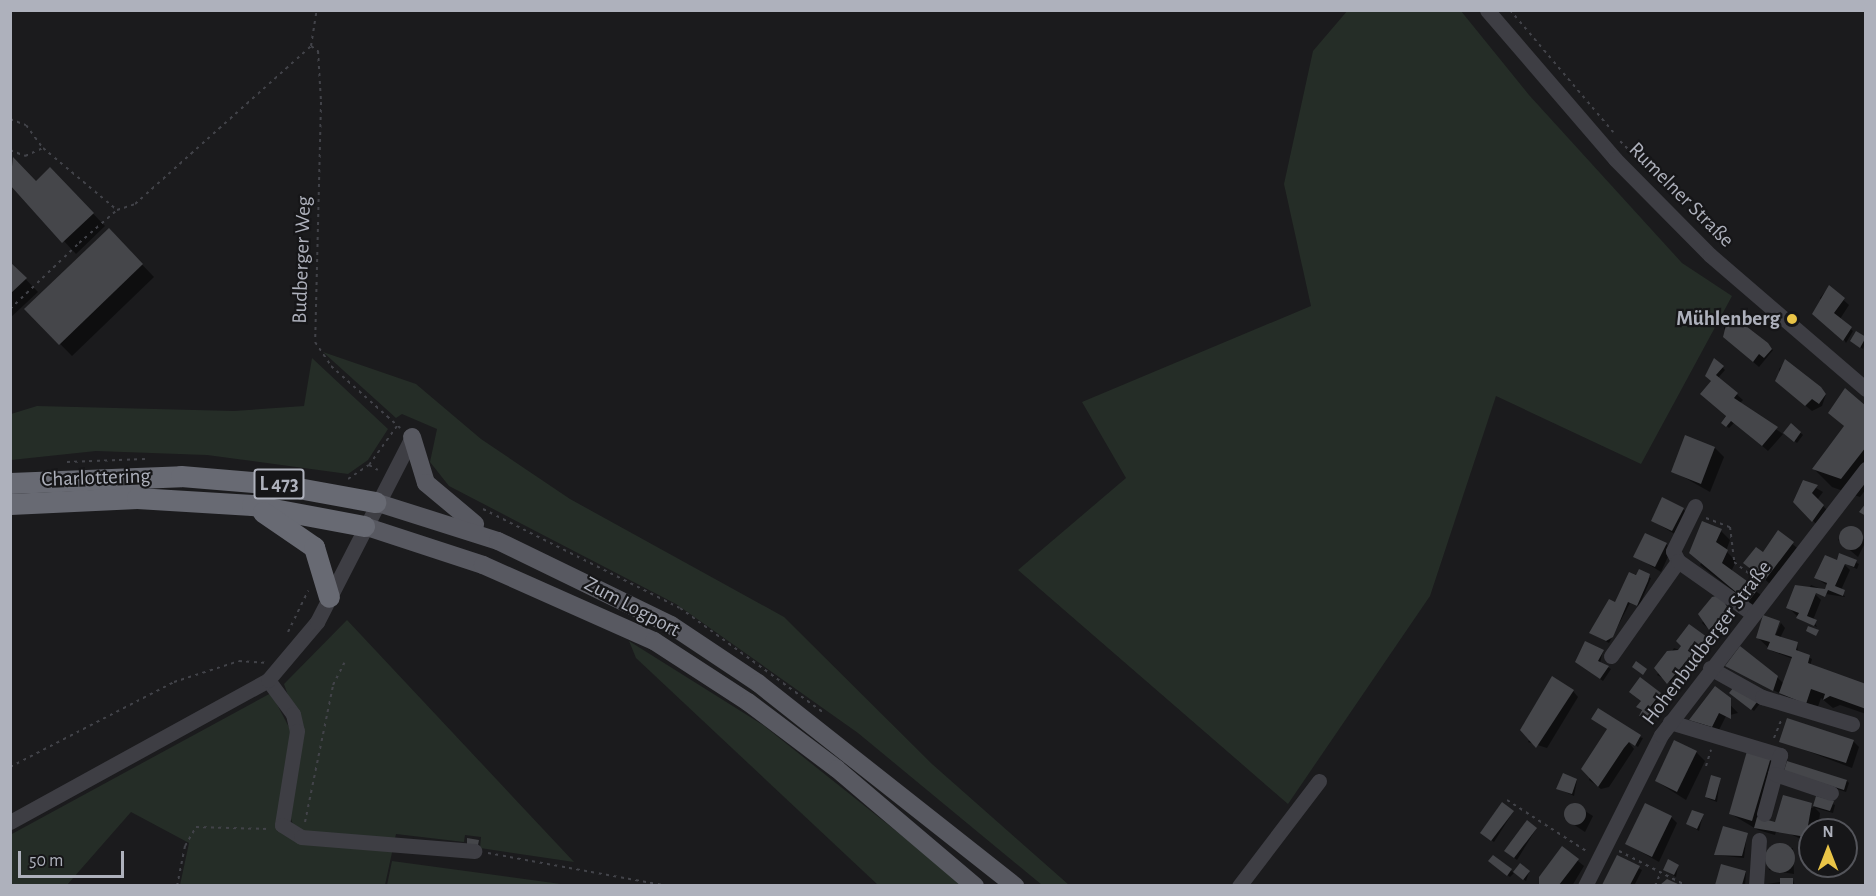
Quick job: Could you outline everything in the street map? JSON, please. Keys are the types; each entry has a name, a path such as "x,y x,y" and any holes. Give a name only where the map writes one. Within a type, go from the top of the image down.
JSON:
{"highway":[{"name":"Zum Logport","path":"182,476 276,484 375,501"},
{"name":"Charlottering","path":"10,483 182,476"},
{"name":"Zum Logport","path":"137,498 252,505 364,526"},
{"name":"Charlottering","path":"10,504 137,498"},
{"path":"252,505 314,547 324,566 329,597"}],"main road":[{"path":"412,437 426,483 498,541"},
{"name":"Zum Logport","path":"375,501 498,541 671,626 748,676 1015,885"},
{"name":"Zum Logport","path":"364,526 483,565 654,641 811,749 975,885"}],"street":[{"name":"Rumelner Straße","path":"1487,10 1615,159 1702,247 1866,389"},
{"path":"10,822 272,676 317,622 375,501 412,437"},
{"name":"Hohenbudberger Straße","path":"1585,885 1671,722 1710,668 1866,469"},
{"path":"1693,509 1673,551 1678,561 1753,614"},
{"path":"1611,656 1678,561"},
{"path":"1710,668 1762,697 1852,724"},
{"path":"272,676 297,731 282,825 301,837 474,851"},
{"path":"1671,722 1780,755 1764,814"},
{"path":"1775,774 1832,793"},
{"path":"1239,885 1319,781"},
{"path":"1756,885 1758,840"}],"path":[{"name":"Budberger Weg","path":"316,10 311,46 318,51 321,102 315,342 331,366 412,437"},
{"path":"1510,10 1643,165"},
{"path":"10,309 117,210 135,204 311,46"},
{"path":"10,119 26,125 43,148 117,210"},
{"path":"10,150 25,156 43,148"},
{"path":"369,465 397,426"},
{"path":"1693,509 1730,527 1734,562 1772,591"},
{"path":"285,635 310,581"},
{"path":"271,654 257,668 272,676"},
{"path":"10,767 174,682 239,661 264,662"},
{"path":"264,662 272,676"},
{"path":"301,837 333,685 344,663"},
{"path":"1769,752 1784,712"},
{"path":"1706,766 1716,736"},
{"path":"1507,800 1598,859"},
{"path":"177,885 185,846 196,827 282,825"},
{"path":"1605,845 1687,885"},
{"path":"474,851 668,885"},
{"path":"1655,885 1661,872"}],"shaded area":[{"path":"1348,10 1461,11 1529,95 1682,263 1732,296 1641,464 1496,396 1430,596 1288,804 1018,570 1126,478 1082,402 1311,306 1284,184 1313,51"},
{"path":"323,352 416,384 481,439 570,499 784,617 932,764 1069,885 1042,885 858,733 676,604 449,486 430,462 437,429 402,414 396,418"},
{"path":"312,358 388,429 368,460 348,474 207,455 96,451 11,460 11,414 37,406 234,411 304,406"},
{"path":"347,620 574,862 480,848 481,837 465,835 464,842 396,834 385,885 180,885 189,843 131,812 67,885 11,885 10,835 271,693 291,731 291,704 284,684","holes":["291,731 291,819 296,833 277,831"]},
{"path":"629,641 763,725 964,885 878,885 636,658"},
{"path":"392,861 568,885 387,885"}],"building":[{"path":"13,157 36,181 50,167 94,213 62,243 10,185"},
{"path":"109,228 143,264 59,345 24,309"},
{"path":"10,262 27,278 10,294"},
{"path":"1829,285 1845,298 1834,313 1852,327 1843,341 1812,314"},
{"path":"1729,313 1768,343 1772,349 1764,358 1759,354 1753,362 1723,337"},
{"path":"1856,331 1866,337 1860,348 1850,341"},
{"path":"1714,358 1724,366 1716,375 1738,393 1734,398 1778,427 1762,446 1731,421 1726,427 1721,423 1726,416 1700,394 1711,381 1705,376"},
{"path":"1785,359 1821,387 1826,394 1819,404 1812,399 1805,406 1775,381"},
{"path":"1845,388 1866,406 1866,447 1841,479 1812,469 1844,426 1828,413"},
{"path":"1791,423 1801,432 1794,442 1783,433"},
{"path":"1685,435 1715,447 1701,484 1671,472"},
{"path":"1803,480 1818,485 1812,493 1824,505 1812,522 1793,502"},
{"path":"1662,497 1684,508 1672,531 1651,521"},
{"path":"1866,503 1866,516 1859,512"},
{"path":"1702,521 1722,529 1716,542 1728,550 1722,563 1758,589 1748,602 1689,553"},
{"path":"1851,526 1859,530 1863,538 1859,546 1851,550 1843,546 1839,538 1843,530"},
{"path":"1778,530 1794,542 1765,580 1743,563 1756,547 1763,552"},
{"path":"1645,533 1667,543 1655,567 1633,557"},
{"path":"1839,553 1857,560 1854,567 1845,564 1835,586 1845,590 1843,596 1828,590 1825,597 1816,593 1807,616 1817,620 1814,626 1796,618 1799,613 1786,608 1795,585 1825,589 1827,583 1814,578 1825,555 1837,560"},
{"path":"1639,569 1650,574 1648,581 1637,606 1628,602 1613,637 1606,641 1589,633 1609,599 1615,602 1629,572 1636,575"},
{"path":"1720,595 1729,610 1709,630 1698,614 1712,597"},
{"path":"1763,615 1780,621 1775,635 1798,642 1796,650 1810,655 1808,663 1866,684 1866,709 1830,696 1823,700 1825,694 1811,689 1806,704 1779,693 1792,657 1767,649 1770,642 1756,638"},
{"path":"1689,624 1707,637 1667,684 1654,668 1667,651 1678,650 1681,646 1676,641"},
{"path":"1808,626 1819,630 1816,636 1806,631"},
{"path":"1585,641 1604,650 1598,661 1609,666 1600,679 1575,662"},
{"path":"1740,646 1778,676 1773,691 1725,666"},
{"path":"1636,661 1647,669 1643,675 1632,667"},
{"path":"1552,676 1574,690 1536,748 1520,730"},
{"path":"1640,677 1661,693 1650,707 1651,721 1639,716 1642,710 1636,707 1641,701 1629,692"},
{"path":"1715,686 1731,698 1731,719 1719,713 1712,727 1689,720"},
{"path":"1734,687 1760,698 1751,710 1729,693"},
{"path":"1598,708 1641,735 1635,746 1629,742 1624,748 1598,787 1581,769 1607,729 1591,719"},
{"path":"1787,718 1854,740 1846,763 1779,742"},
{"path":"1674,740 1697,751 1677,792 1655,781"},
{"path":"1747,751 1771,757 1752,821 1729,814"},
{"path":"1787,761 1847,780 1844,790 1784,771"},
{"path":"1563,773 1577,779 1572,794 1556,789"},
{"path":"1711,775 1721,778 1715,800 1705,797"},
{"path":"1783,795 1812,803 1809,818 1798,818 1798,836 1754,828 1757,817 1775,822"},
{"path":"1816,796 1834,801 1830,811 1813,806"},
{"path":"1502,802 1514,811 1491,841 1480,833"},
{"path":"1575,803 1583,806 1586,814 1583,822 1575,825 1567,822 1564,814 1567,806"},
{"path":"1645,803 1672,816 1652,857 1625,844"},
{"path":"1692,810 1704,814 1697,829 1686,824"},
{"path":"1527,820 1537,828 1514,858 1504,851"},
{"path":"1723,826 1748,833 1742,856 1714,855"},
{"path":"467,838 479,840 478,845 467,844"},
{"path":"1780,843 1786,844 1794,852 1794,864 1786,872 1780,873 1774,872 1766,864 1765,858 1766,852 1774,844"},
{"path":"1562,846 1579,859 1559,885 1539,885 1539,877"},
{"path":"1493,855 1512,869 1507,876 1488,861"},
{"path":"1617,855 1640,866 1630,885 1602,885"},
{"path":"1668,859 1679,865 1674,875 1663,870"},
{"path":"1520,863 1530,871 1523,880 1513,872"},
{"path":"1721,864 1746,871 1742,885 1715,885"},
{"path":"1780,878 1793,878 1793,885 1765,885 1780,884"},
{"path":"1667,879 1680,885 1660,885"}],"place":[{"name":"Mühlenberg","path":"1792,319"}]}
